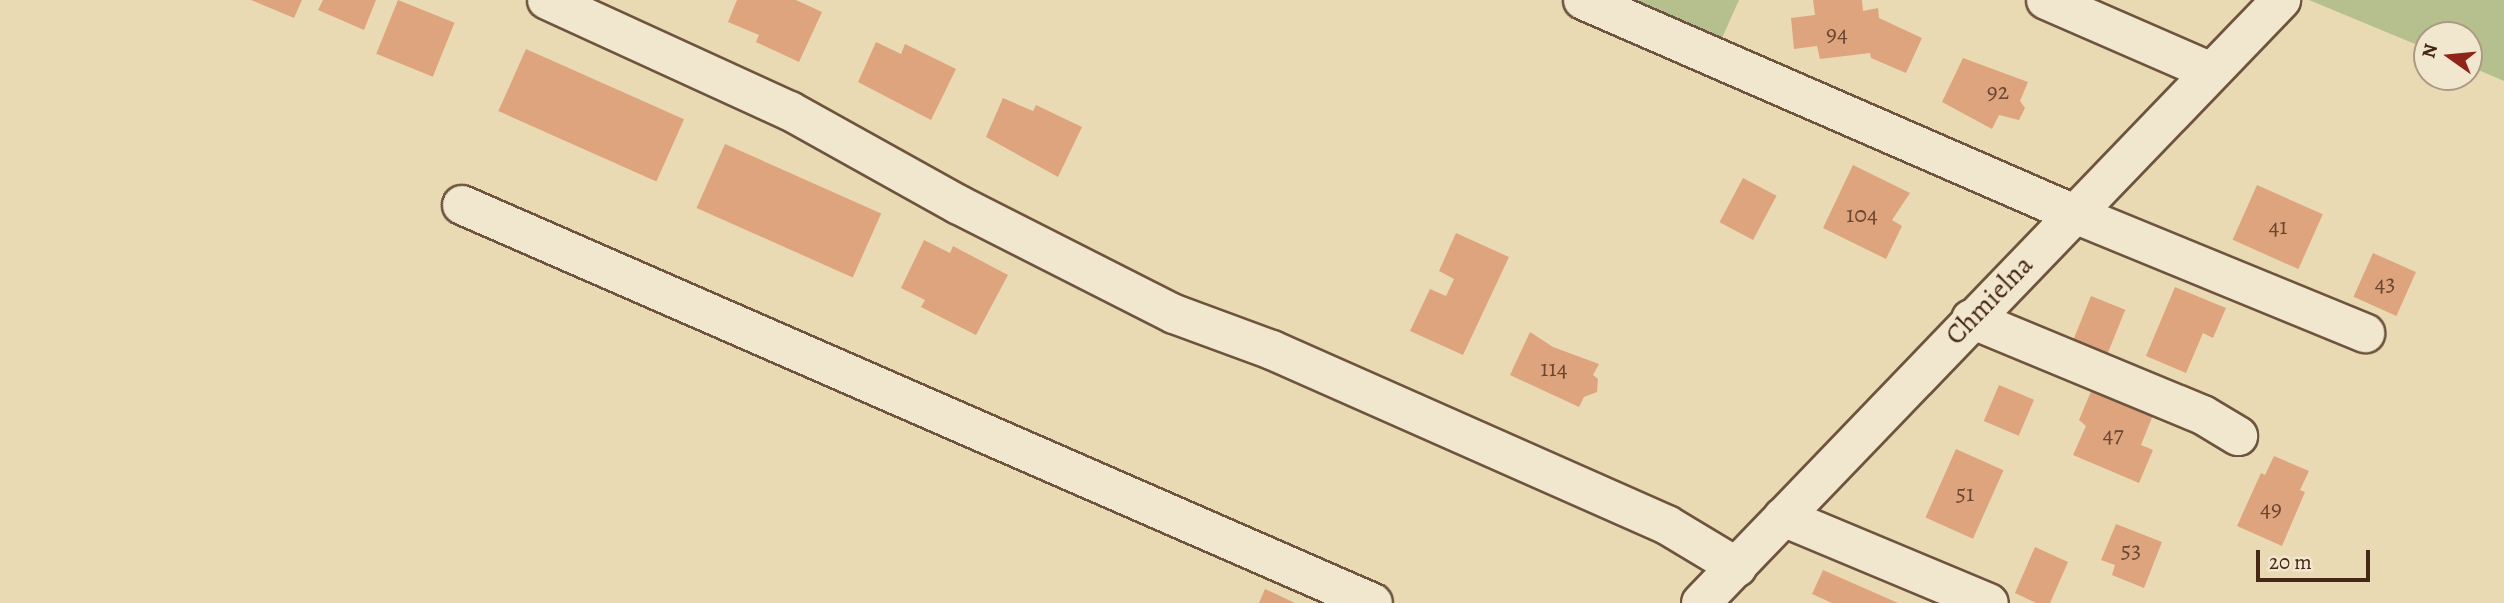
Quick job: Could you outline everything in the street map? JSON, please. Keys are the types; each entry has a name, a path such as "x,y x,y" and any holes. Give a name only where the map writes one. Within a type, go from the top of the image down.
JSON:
{"street":[{"path":"547,0 790,111 959,205 1174,314 1272,351 1667,525 1737,567"},
{"path":"1583,0 2072,213 2365,334"},
{"path":"2046,0 2209,71"},
{"name":"Chmielna","path":"1701,603 2072,213 2281,0"},
{"path":"462,205 1373,603"},
{"path":"1971,319 2203,415 2238,436"},
{"path":"1783,517 1989,603"}],"green space":[{"path":"1609,0 1739,0 1718,47"},
{"path":"2309,0 2504,0 2504,81 2483,72 2483,21 2413,21 2413,43"}],"building":[{"path":"251,0 302,0 294,18"},
{"path":"323,0 376,0 364,30 318,10"},
{"path":"398,0 455,23 433,77 376,54"},
{"path":"737,0 796,0 822,12 799,62 756,42 759,35 728,22"},
{"path":"1813,0 1862,0 1863,11 1878,8 1879,18 1922,38 1906,73 1871,58 1870,53 1820,59 1817,46 1794,49 1791,18 1815,15"},
{"path":"876,42 901,54 905,44 956,69 931,120 858,82"},
{"path":"526,49 684,119 656,181 498,111"},
{"path":"1963,58 2028,82 2020,101 2025,108 2019,120 1999,115 1992,129 1942,102"},
{"path":"1003,98 1033,111 1036,105 1082,127 1058,177 986,137"},
{"path":"725,144 881,214 853,278 697,208"},
{"path":"1853,165 1910,193 1892,220 1902,226 1886,259 1823,228"},
{"path":"1743,178 1777,196 1753,240 1720,222"},
{"path":"2257,185 2323,214 2298,269 2233,240"},
{"path":"1456,233 1509,257 1463,355 1410,331 1430,289 1446,296 1454,279 1439,271"},
{"path":"924,240 950,253 953,246 1008,275 976,335 921,307 925,300 901,288"},
{"path":"2373,253 2416,272 2396,316 2353,297"},
{"path":"2175,287 2226,308 2213,338 2203,333 2186,373 2146,356"},
{"path":"2091,296 2125,310 2107,354 2073,341"},
{"path":"1530,332 1553,347 1599,364 1593,375 1598,379 1597,392 1584,397 1579,407 1510,375"},
{"path":"1999,385 2034,400 2019,436 1984,421"},
{"path":"2092,389 2153,415 2141,445 2153,450 2139,483 2073,455 2086,426 2079,420"},
{"path":"1956,449 2004,470 1973,539 1925,518"},
{"path":"2274,456 2309,471 2300,490 2305,492 2282,546 2237,526 2261,473 2265,475"},
{"path":"2116,524 2162,542 2144,588 2112,575 2115,565 2101,560"},
{"path":"2035,547 2068,562 2050,603 2036,603 2015,593"},
{"path":"1823,570 1898,603 1832,603 1812,594"},
{"path":"1265,589 1295,603 1259,603"}]}
